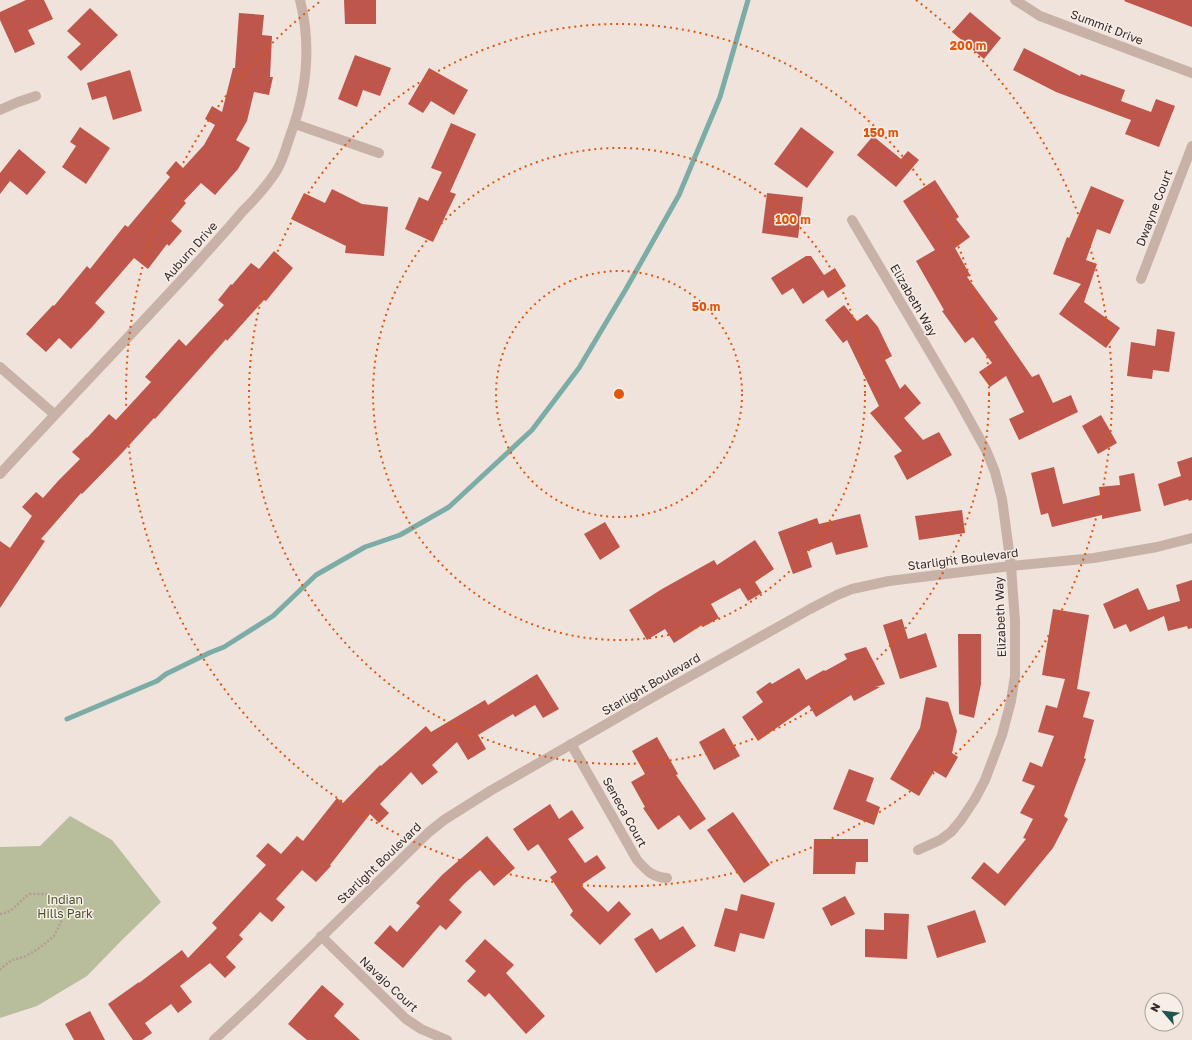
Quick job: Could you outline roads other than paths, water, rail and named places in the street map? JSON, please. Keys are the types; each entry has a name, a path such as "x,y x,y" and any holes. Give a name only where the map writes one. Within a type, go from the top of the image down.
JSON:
{"street":[{"name":"Auburn Drive","path":"0,474 54,414 178,284 261,192 277,169 295,124 306,78 307,56 305,18 300,0"},
{"name":"Summit Drive","path":"1015,0 1040,16 1192,73"},
{"path":"0,110 36,96"},
{"path":"295,124 379,153"},
{"name":"Dwayne Court","path":"1141,280 1192,146"},
{"name":"Elizabeth Way","path":"852,220 986,450 995,472 1002,499 1011,566 1015,621 1015,676 1011,701 1002,735 985,780 975,799 961,820 951,832 940,840 918,850"},
{"path":"0,367 54,414"},
{"name":"Starlight Boulevard","path":"214,1040 439,824 490,791 662,692 837,595 862,586 889,581 1011,566 1094,558 1157,547 1192,538"},
{"name":"Seneca Court","path":"572,744 637,860 644,869 651,874 667,878"},
{"name":"Navajo Court","path":"321,936 406,1019 421,1029 447,1040"}],"waterway":[{"path":"67,719 157,681 166,674 224,647 273,616 316,575 365,547 400,535 449,507 532,430 579,368 679,195 720,97 748,0"}],"park label":[{"name":"Indian Hills Park","path":"65,906"}]}
